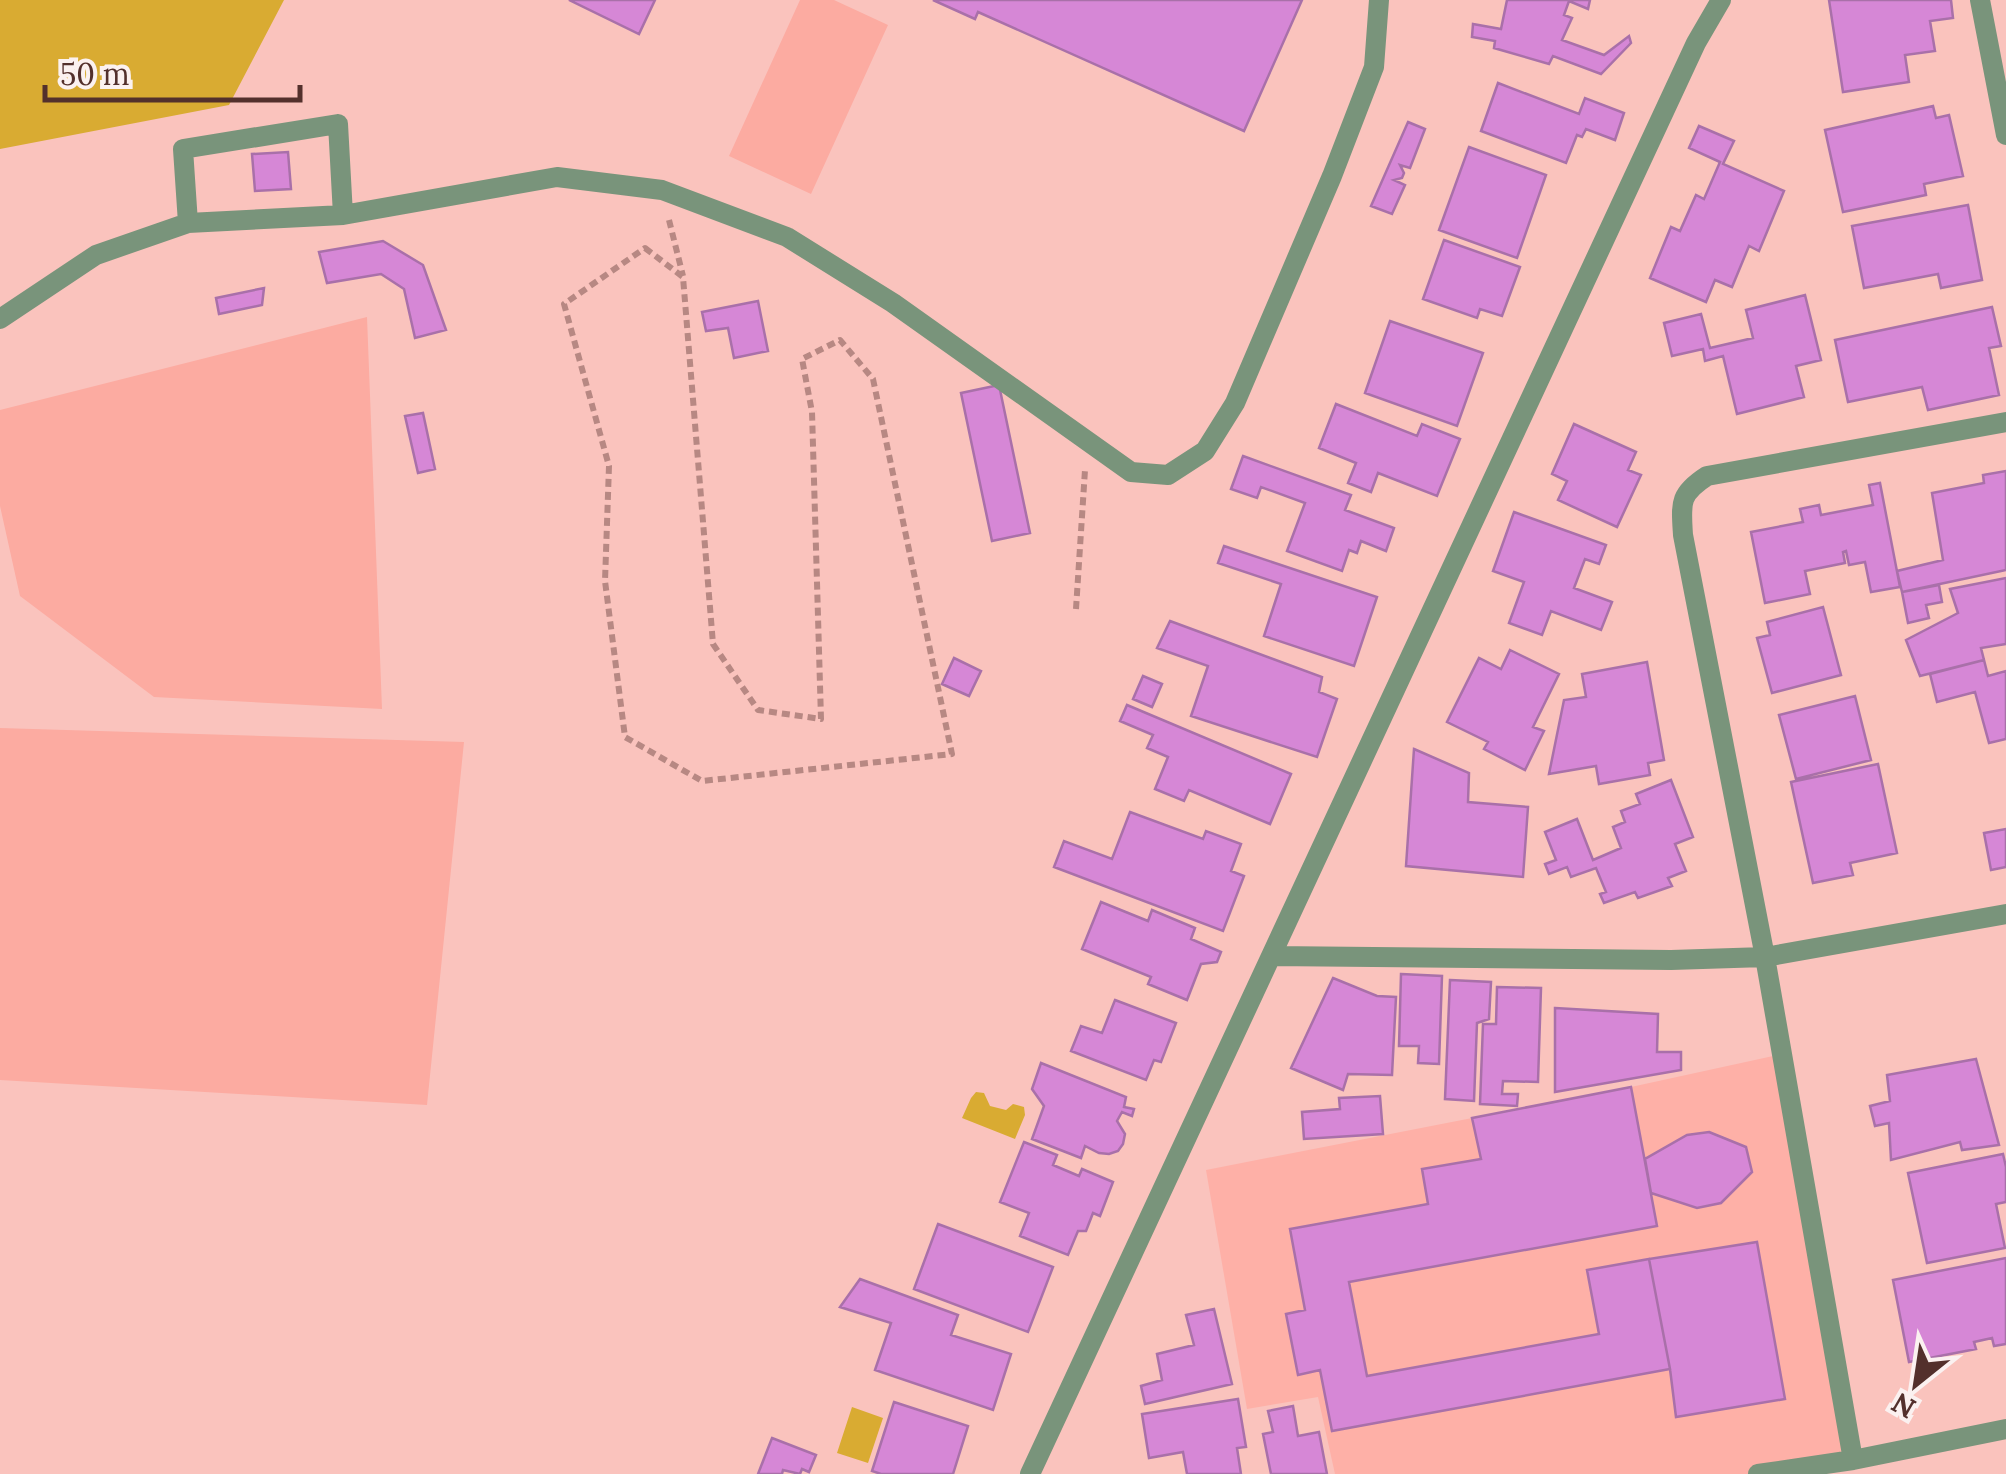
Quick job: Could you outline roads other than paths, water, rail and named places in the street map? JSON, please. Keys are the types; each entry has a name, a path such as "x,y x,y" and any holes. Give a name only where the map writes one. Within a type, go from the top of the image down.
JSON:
{"street":[{"path":"0,320 96,255 188,224 343,214 556,177 662,190 787,237 892,303 1131,472 1168,476 1205,452 1234,403 1332,176 1374,67 1379,0"},
{"path":"1030,1474 1696,43 1721,0"},
{"path":"1980,0 2006,135"},
{"path":"188,224 182,149 338,124 343,214"},
{"path":"1853,1460 1765,957 1682,535 1681,507 1688,488 1707,476 2006,422"},
{"path":"1272,956 1651,960 1765,957 2006,914"},
{"path":"1758,1474 1853,1460 2006,1429"}]}
